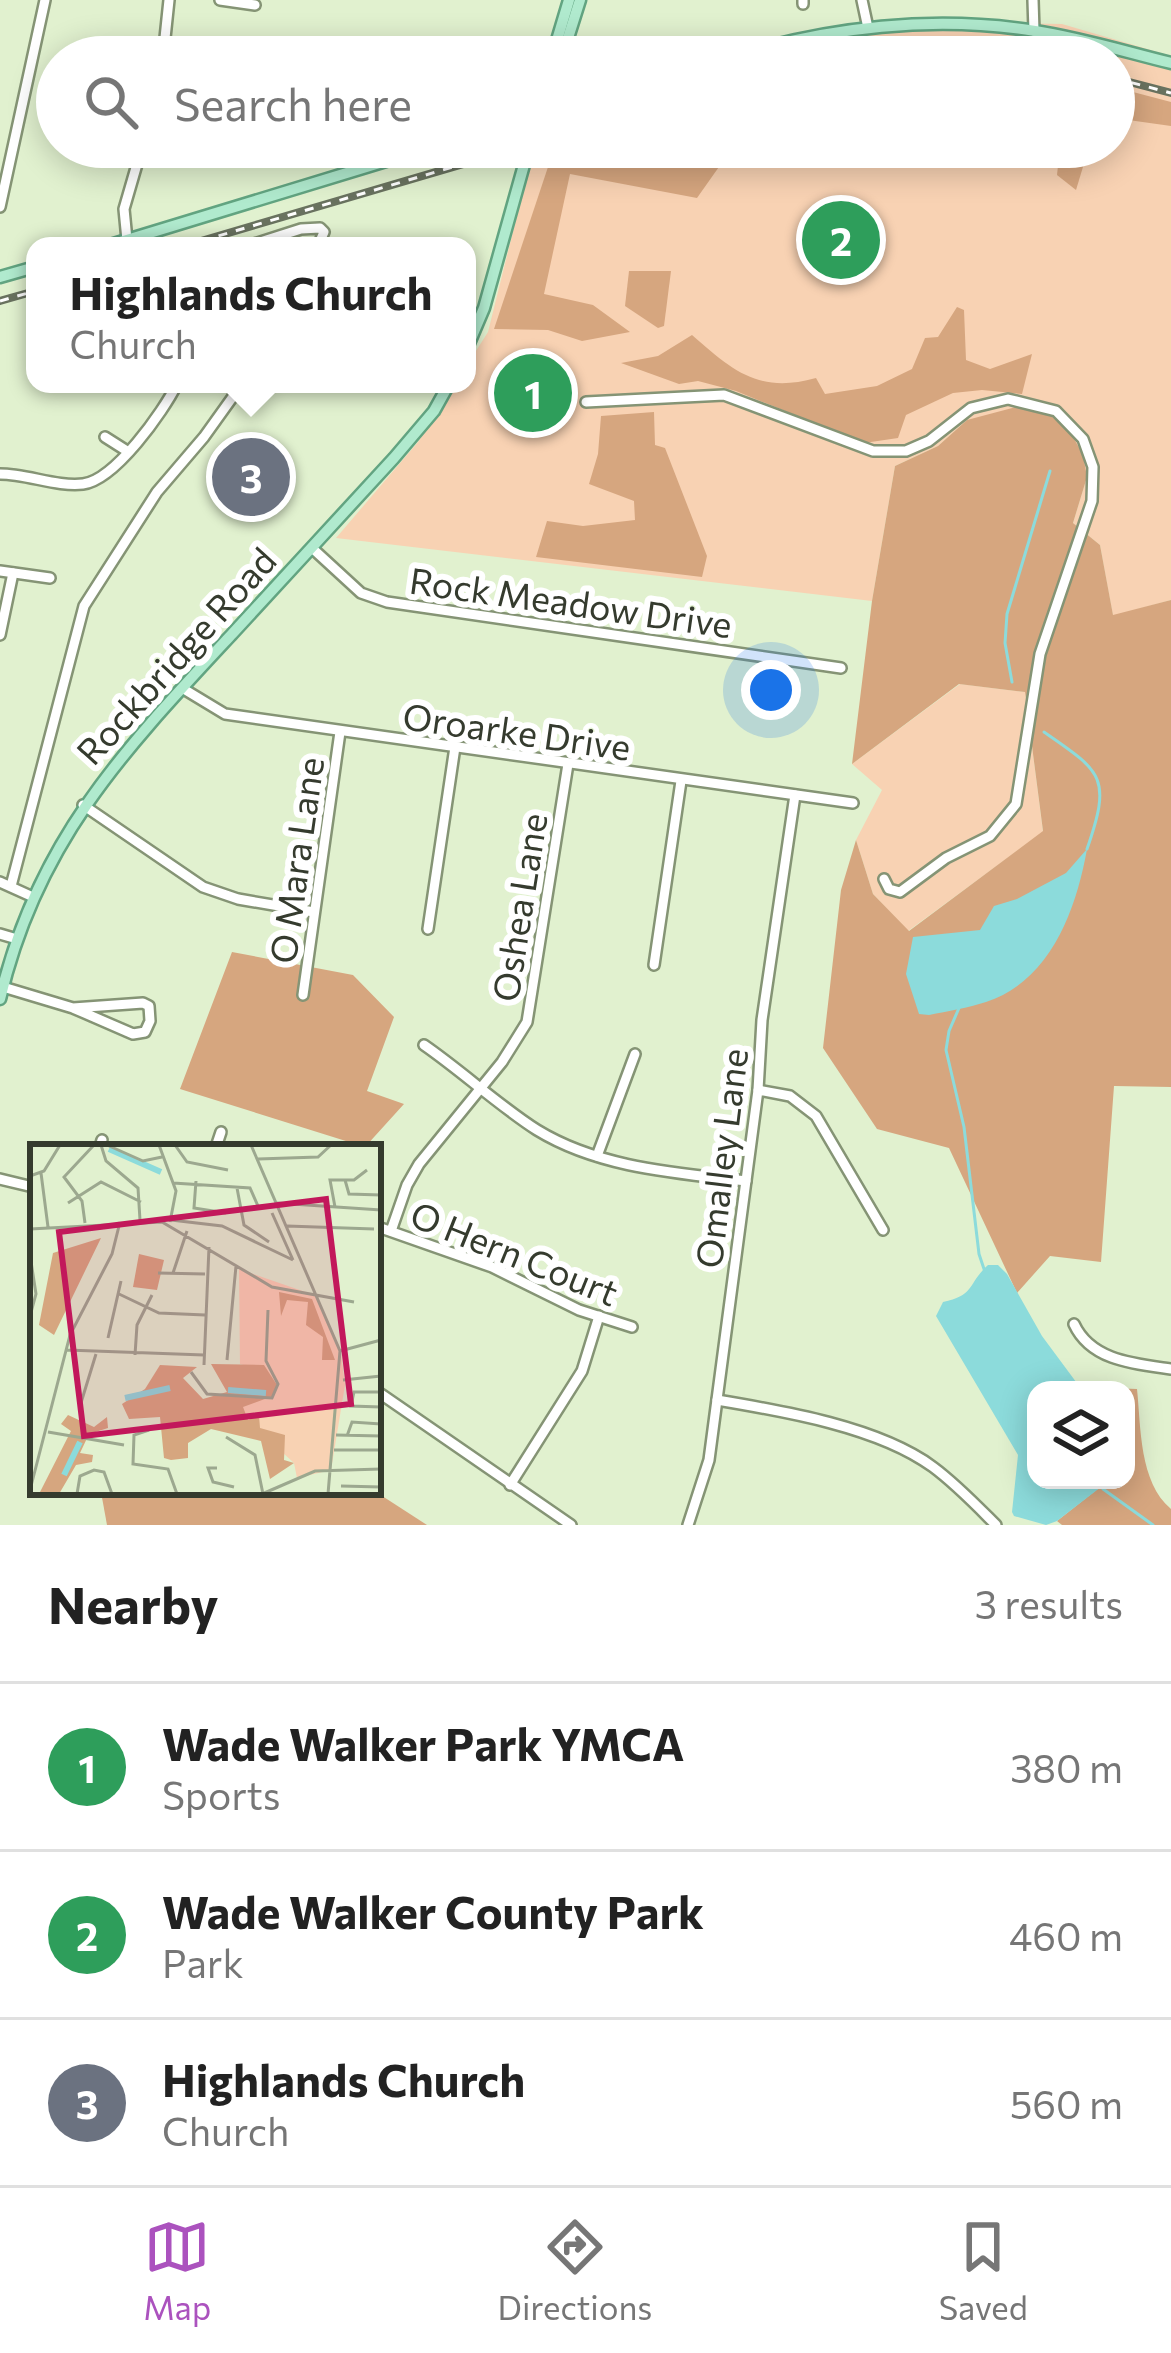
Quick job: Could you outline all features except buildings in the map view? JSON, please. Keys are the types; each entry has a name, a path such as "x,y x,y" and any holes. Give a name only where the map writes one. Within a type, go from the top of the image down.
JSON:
{"main road":[{"path":"558,36 569,0"},
{"path":"569,36 580,0"},
{"path":"819,36 868,28 977,26 1055,36"},
{"path":"1135,55 1171,64"},
{"path":"137,237 363,168"},
{"path":"476,327 524,168"},
{"name":"Rockbridge Road","path":"1,993 33,898 83,805 127,747 407,442 442,393"}],"street":[{"path":"36,36 44,0"},
{"path":"165,36 169,0"},
{"path":"220,0 255,5"},
{"path":"862,0 868,28"},
{"path":"1033,0 1034,31"},
{"path":"0,207 36,38"},
{"path":"127,237 124,209 136,168"},
{"path":"276,237 320,228 322,237"},
{"path":"0,473 83,484 107,472 155,423 172,393"},
{"path":"0,897 84,606 157,492 236,393"},
{"path":"586,402 724,395 873,451 906,451 929,442 970,408 1008,398 1056,411 1083,439 1093,467 1092,501 1040,654 1016,804 990,836 946,858 900,892 889,889 884,880"},
{"path":"105,437 127,451"},
{"name":"Rock Meadow Drive","path":"312,548 361,592 387,602 842,668"},
{"path":"0,572 50,578"},
{"path":"0,635 13,573"},
{"name":"Oroarke Drive","path":"182,688 225,714 853,803"},
{"name":"O Mara Lane","path":"303,995 340,732"},
{"path":"428,929 455,747"},
{"name":"Oshea Lane","path":"391,1231 419,1164 518,1040 530,1012 568,764"},
{"path":"654,965 680,782"},
{"name":"Omalley Lane","path":"688,1525 705,1482 795,795"},
{"path":"83,805 203,887 238,899 314,912"},
{"path":"6,884 33,898"},
{"path":"0,934 17,939"},
{"path":"1,993 73,1008 133,1034 146,1032 150,1022 149,1006 143,1003 73,1008"},
{"path":"424,1045 536,1129 597,1156 656,1171 746,1181"},
{"path":"597,1156 635,1054"},
{"path":"758,1090 790,1096 816,1115 884,1230"},
{"path":"217,1144 220,1132"},
{"path":"0,1179 30,1186"},
{"name":"O Hern Court","path":"381,1228 632,1327"},
{"path":"511,1485 582,1371 599,1316"},
{"path":"1074,1324 1099,1352 1125,1363 1171,1369"},
{"path":"381,1394 571,1525"},
{"path":"717,1400 904,1449 933,1467 996,1525"}],"shaded area":[{"path":"887,21 1062,24 1103,36 827,36"},
{"path":"1135,45 1171,56 1171,600 1113,616 1100,545 1073,523 1087,477 967,420 938,446 895,466 872,601 336,538 418,442 449,393 476,393 476,351 488,332 529,168 1135,168"},
{"path":"1135,93 1171,102 1171,126 1135,121"},
{"path":"548,168 718,168 697,198 570,174 544,294 593,305 630,332 582,341 548,330 494,329"},
{"path":"1058,168 1083,168 1076,190 1057,175"},
{"path":"629,271 671,271 664,326 658,328 625,306"},
{"path":"957,307 964,310 966,360 990,369 1032,354 1022,394 953,393 906,415 898,438 864,443 736,391 698,381 679,384 621,363 658,356 692,335 734,369 763,381 816,378 825,394 877,386 912,369 925,338 938,337"},
{"path":"1016,407 1052,414 1083,455 1087,477 1073,523 1100,545 1113,615 1171,600 1171,1087 1114,1086 1101,1262 1050,1256 1017,1293 949,1148 877,1129 823,1048 841,890 856,840 873,894 909,931 1043,831 1025,692 959,684 852,764 895,466 938,446 967,420"},
{"path":"654,412 655,445 665,448 707,556 702,577 536,557 547,521 583,526 635,520 634,501 589,484 598,454 601,416"},
{"path":"960,684 1025,692 1043,832 908,931 873,894 856,840 882,790 852,764"},
{"path":"232,952 353,975 394,1017 367,1091 404,1104 368,1144 180,1089"},
{"path":"1137,1389 1147,1469 1171,1509 1171,1525 1062,1525 1057,1521 1098,1489 1135,1489"},
{"path":"102,1495 381,1495 427,1525 107,1525"}],"water":[{"path":"1087,849 1067,919 1043,961 1027,978 986,1002 919,1014 906,974 913,937 980,930 994,906 1066,873"},
{"path":"988,1265 998,1265 1007,1274 1042,1336 1075,1381 1027,1381 1027,1489 1098,1489 1046,1525 1014,1516 1018,1455 936,1316 943,1302 966,1292"}],"waterway":[{"path":"1012,682 1005,643 1007,614 1050,471"},
{"path":"1044,732 1079,757 1097,778 1099,806 1087,849"},
{"path":"959,1008 946,1050 964,1127 984,1269"},
{"path":"1103,1489 1153,1525"}],"railway":[{"path":"1135,84 1171,93"},
{"path":"215,237 450,168"},
{"path":"0,301 26,294"}],"place":[{"name":"Wade Walker County Park","path":"841,240"},
{"name":"Wade Walker Park YMCA","path":"533,393"},
{"name":"Highlands Church","path":"251,477"}]}
